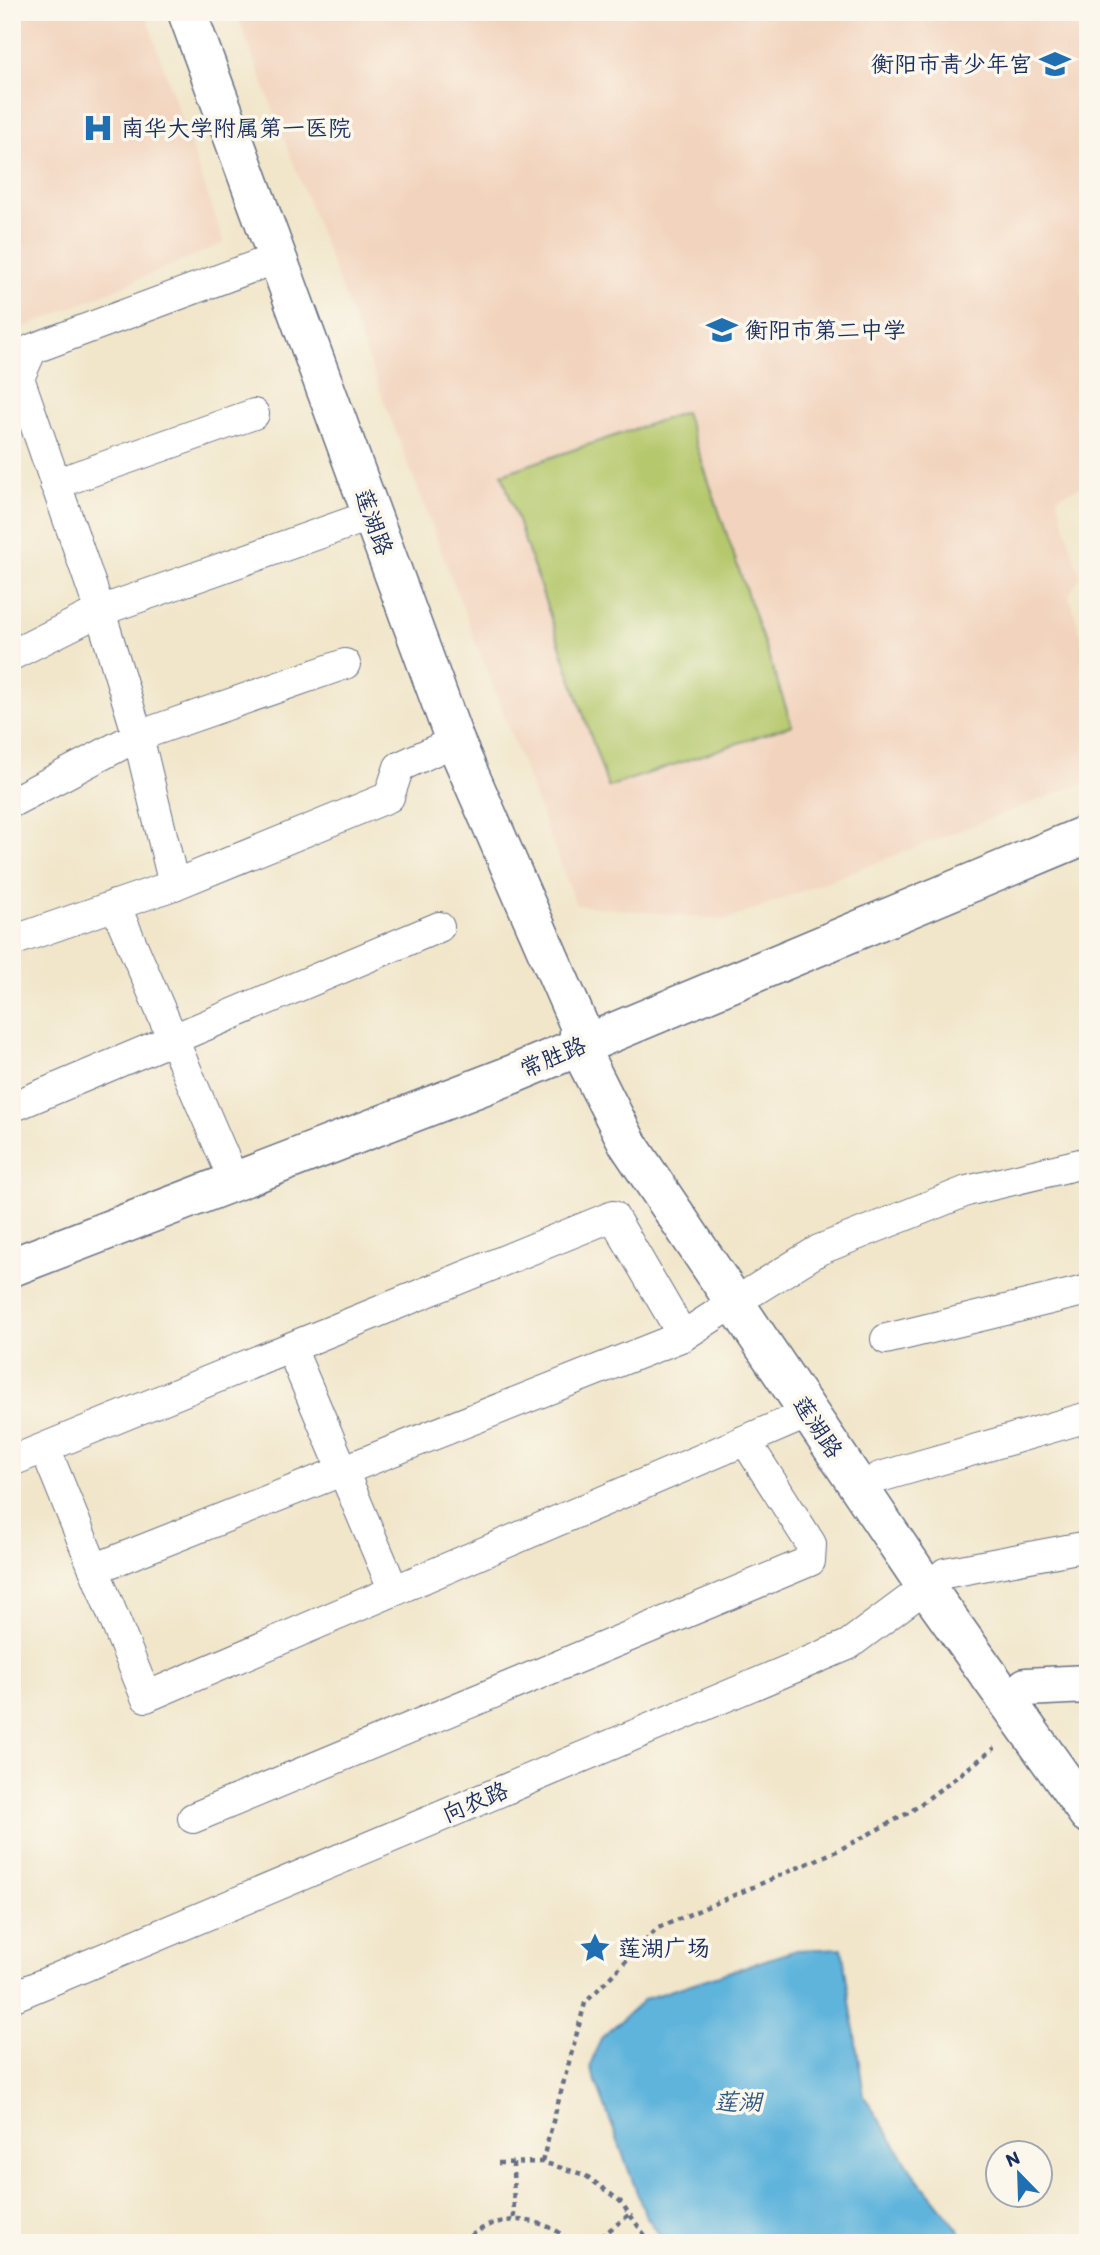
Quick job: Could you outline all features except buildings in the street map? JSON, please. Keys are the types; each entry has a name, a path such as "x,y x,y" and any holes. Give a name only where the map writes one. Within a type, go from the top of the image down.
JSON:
{"street":[{"name":"莲湖路","path":"187,12 455,741 585,1037 628,1144 880,1477 935,1580 1025,1725 1088,1814"},
{"path":"174,885 138,736 100,611 19,379 32,349 277,258"},
{"path":"55,484 254,414"},
{"path":"12,655 100,611 372,515"},
{"path":"12,802 138,736 345,664"},
{"path":"12,941 174,885 389,797 399,767 455,741"},
{"name":"常胜路","path":"12,1244 503,1056 585,1037 1088,813"},
{"name":"常胜路","path":"12,1267 1088,834"},
{"path":"115,905 226,1162"},
{"path":"12,1107 439,927"},
{"path":"94,1569 683,1336 819,1250 967,1191 1088,1162"},
{"path":"12,1461 613,1216 683,1336"},
{"path":"886,1339 1088,1290"},
{"name":"莲湖路","path":"744,1297 809,1413 935,1580 1026,1687 1088,1774"},
{"path":"291,1348 394,1591"},
{"path":"45,1448 146,1697 809,1413"},
{"path":"880,1477 1088,1417"},
{"path":"193,1818 810,1561 811,1544 745,1440"},
{"path":"935,1580 1088,1546"},
{"name":"向农路","path":"12,1997 848,1645 935,1580"},
{"path":"1026,1687 1088,1684"}],"path":[{"path":"542,2162 585,2003 658,1928 839,1850 910,1812 1025,1725"},
{"path":"498,2164 542,2162 584,2175 620,2201 648,2243"},
{"path":"513,2163 513,2220"},
{"path":"593,2243 630,2214"},
{"path":"464,2243 489,2225 513,2220 540,2222 563,2233 572,2243"}],"shaded area":[{"name":"南华大学附属第一医院","path":"12,12 145,12 224,243 12,335"},
{"name":"衡阳市第二中学","path":"236,12 1088,12 1088,484 1057,497 1080,577 1069,595 1088,656 1088,781 727,920 576,905"}],"green space":[{"path":"685,412 792,725 608,787 502,474"}],"water":[{"name":"莲湖","path":"842,1948 864,2096 916,2177 969,2243 665,2243 645,2214 590,2066 601,2038 645,1999 796,1950"}],"place":[{"name":"衡阳市青少年宫","path":"1055,64"},
{"name":"南华大学附属第一医院","path":"98,128"},
{"name":"衡阳市第二中学","path":"722,330"},
{"name":"莲湖广场","path":"595,1948"}]}
